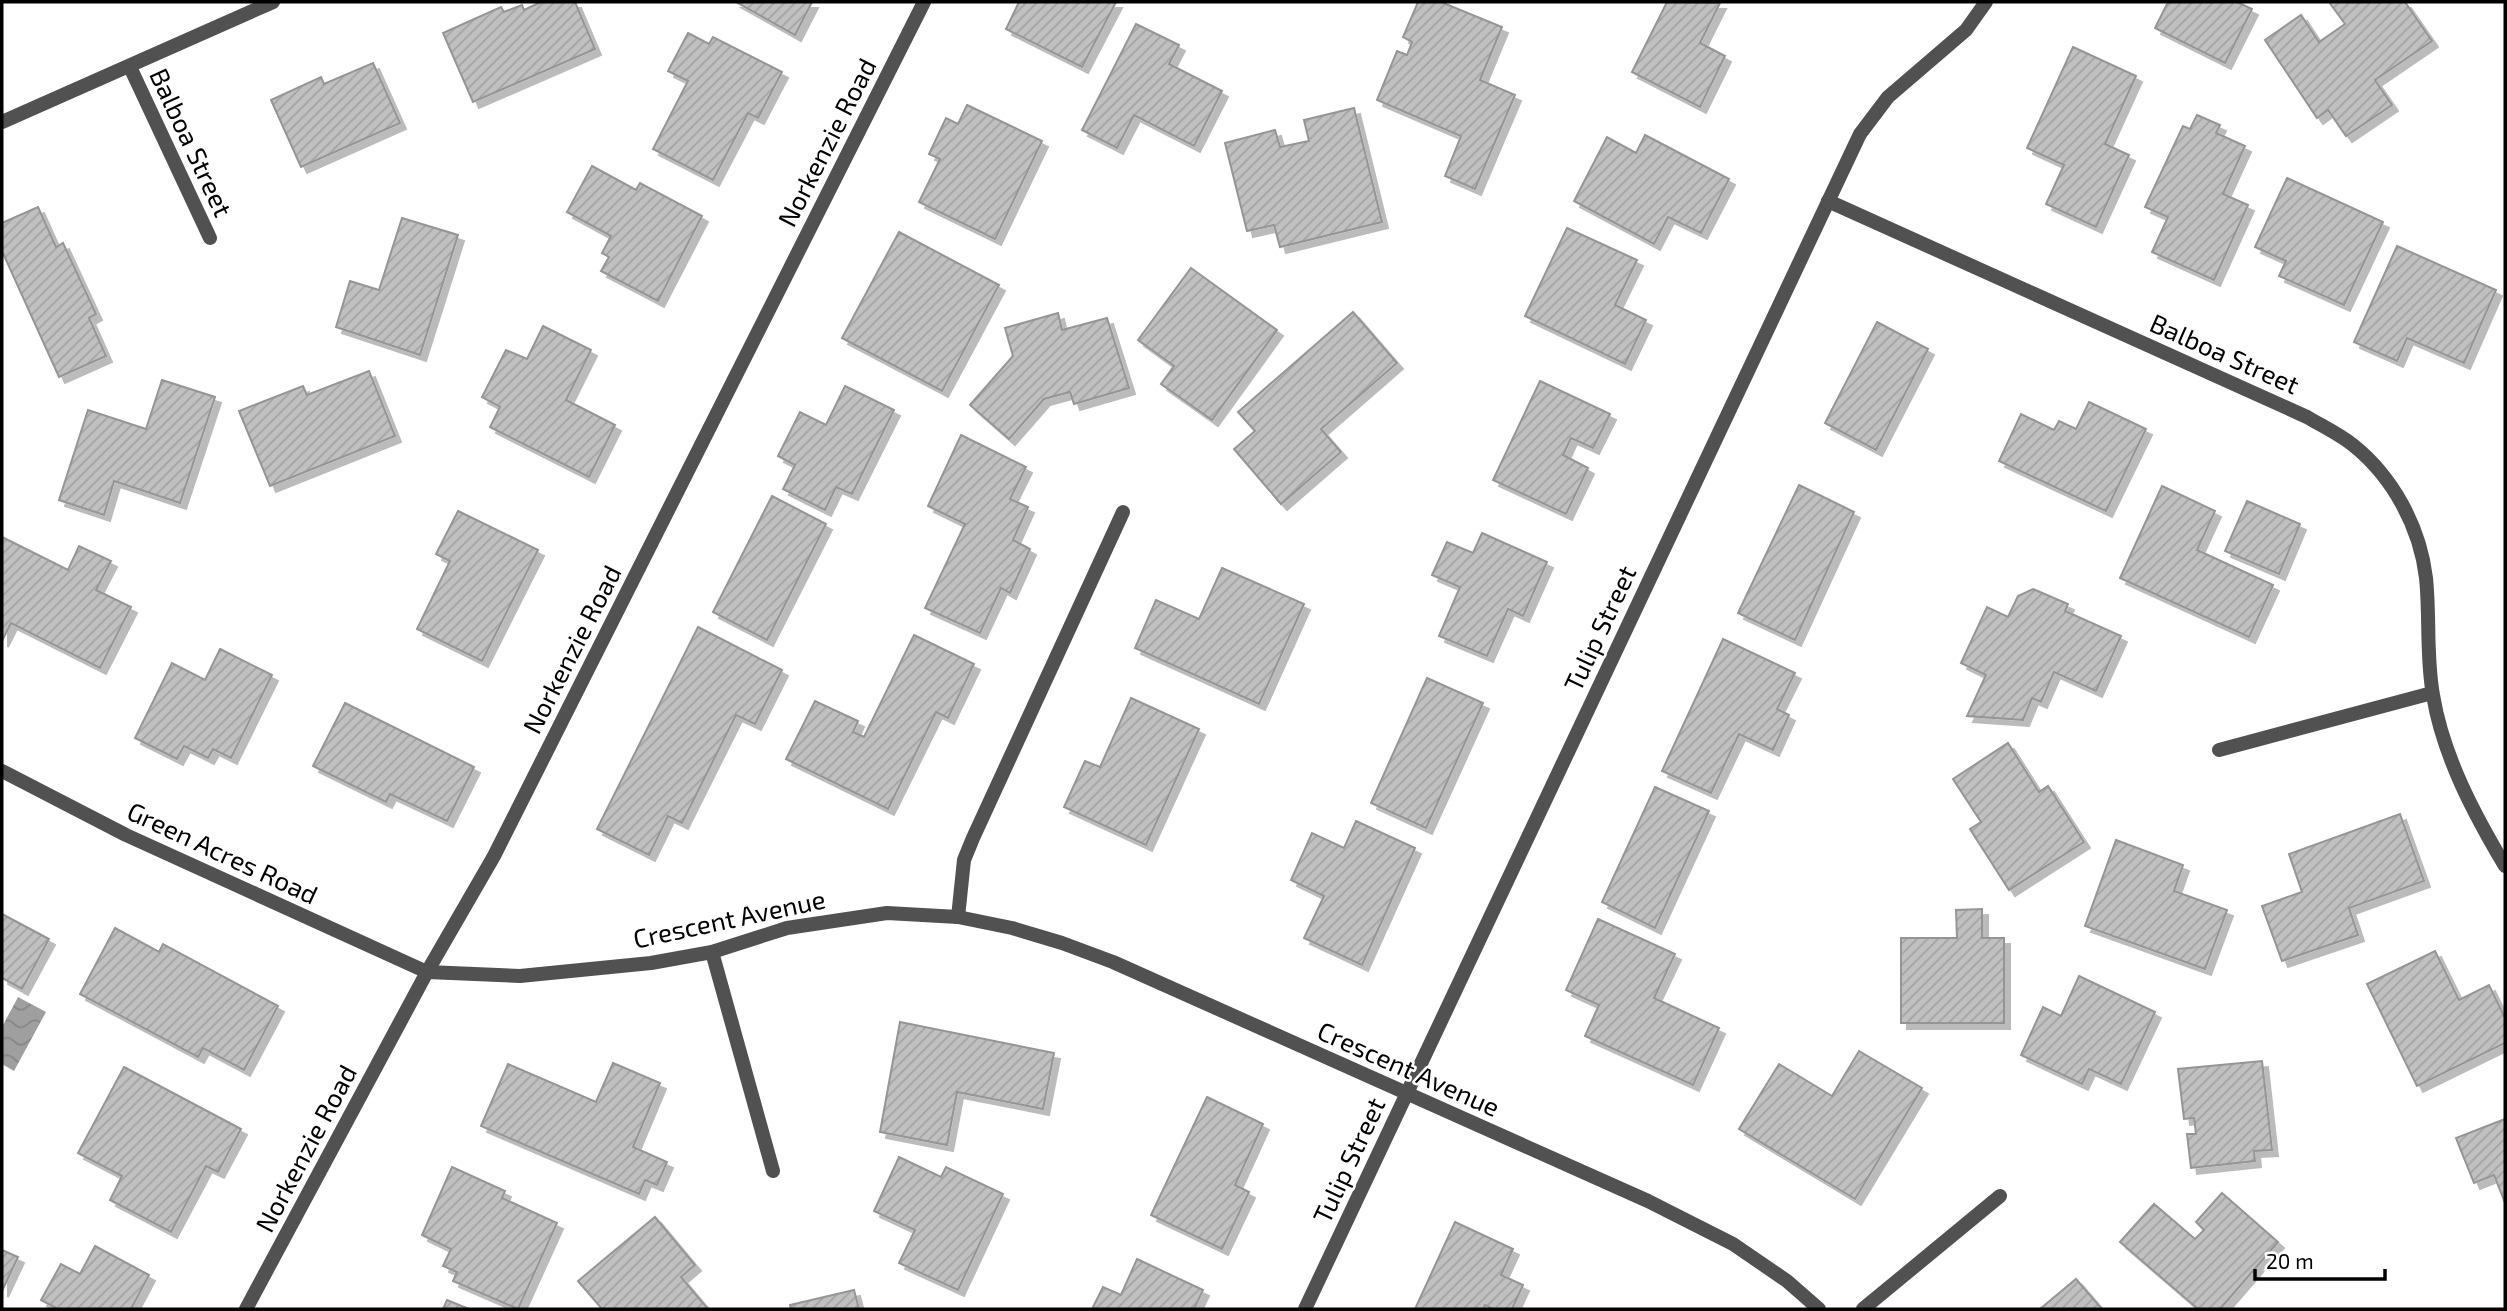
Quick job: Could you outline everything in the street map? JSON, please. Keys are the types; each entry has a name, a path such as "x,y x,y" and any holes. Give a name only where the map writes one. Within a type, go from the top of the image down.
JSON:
{"street":[{"name":"Balboa Street","path":"2,122 273,2"},
{"name":"Norkenzie Road","path":"246,1309 427,972 500,843 924,2"},
{"name":"Tulip Street","path":"1306,1309 1860,134 1888,97 1966,30 1986,2"},
{"name":"Balboa Street","path":"130,67 210,238"},
{"name":"Balboa Street","path":"1828,201 2307,417 2352,444 2383,473 2420,544 2426,577 2432,693 2440,727 2474,813 2505,866"},
{"path":"958,917 964,860 1123,512"},
{"path":"2220,750 2432,693"},
{"name":"Green Acres Road","path":"2,771 126,835 427,972"},
{"name":"Crescent Avenue","path":"427,972 520,976 651,964 712,952 787,928 887,913 958,917 1012,928 1113,962 1648,1201 1733,1244 1787,1282 1819,1309"},
{"path":"712,952 773,1171"},
{"path":"1863,1309 2000,1196"}],"water":[{"path":"18,997 46,1012 14,1071 2,1064 2,1027"}],"building":[{"path":"541,2 575,2 595,49 473,102 443,33 501,7 504,12 522,5 524,10"},
{"path":"736,2 812,2 795,35"},
{"path":"1019,2 1116,2 1082,67 1006,29"},
{"path":"1418,2 1441,2 1502,27 1480,80 1515,95 1475,189 1445,176 1461,136 1377,100 1397,51 1407,55 1412,42 1403,37"},
{"path":"1667,2 1720,3 1700,43 1725,56 1700,107 1632,72"},
{"path":"2168,2 2237,2 2252,9 2225,63 2155,28"},
{"path":"2329,2 2405,2 2432,41 2375,80 2392,105 2346,136 2328,110 2317,118 2265,40 2301,15 2319,42 2345,24"},
{"path":"1136,24 1179,45 1169,64 1222,91 1194,146 1134,115 1117,148 1082,130"},
{"path":"688,33 709,44 713,37 782,72 758,118 748,113 713,180 653,149 688,81 668,71"},
{"path":"2073,47 2136,76 2105,144 2129,155 2096,227 2046,204 2064,165 2027,148"},
{"path":"373,63 400,123 301,167 271,100 321,77 324,84"},
{"path":"967,105 1042,141 995,239 919,202 940,159 929,154 946,118 958,124"},
{"path":"1354,108 1382,222 1280,247 1274,225 1247,231 1225,143 1275,130 1280,147 1309,141 1304,120"},
{"path":"2197,115 2220,125 2216,133 2245,146 2223,194 2248,205 2214,280 2152,252 2168,217 2145,207 2183,126 2190,129"},
{"path":"1645,135 1729,179 1701,233 1668,217 1654,244 1574,201 1607,137 1636,153"},
{"path":"592,166 636,190 640,183 702,216 658,301 601,271 609,257 602,253 611,236 567,212"},
{"path":"2287,178 2383,222 2344,305 2279,276 2286,261 2255,247"},
{"path":"38,207 56,247 63,243 96,314 89,318 106,356 59,377 2,251 2,223"},
{"path":"402,218 458,235 420,355 336,327 350,281 379,290"},
{"path":"1567,228 1637,260 1615,305 1646,320 1625,364 1525,316"},
{"path":"899,232 999,285 942,391 842,338"},
{"path":"2397,246 2496,290 2464,363 2407,338 2397,361 2354,342"},
{"path":"1191,268 1277,330 1212,420 1161,384 1174,366 1138,340"},
{"path":"1353,312 1397,363 1321,429 1341,452 1281,504 1234,449 1255,431 1238,412"},
{"path":"1058,313 1062,330 1107,318 1129,388 1074,404 1070,392 1044,399 1009,439 970,405 1013,356 1005,328"},
{"path":"1877,322 1928,349 1876,450 1825,423"},
{"path":"543,326 591,350 566,400 615,425 589,477 490,427 500,407 482,397 506,350 527,359"},
{"path":"369,371 395,436 270,486 239,411 303,386 307,395"},
{"path":"162,380 215,397 180,503 114,481 104,515 59,500 88,410 146,429"},
{"path":"1540,381 1610,414 1593,448 1571,438 1563,455 1588,468 1566,514 1493,480"},
{"path":"845,386 894,410 852,494 836,487 825,510 783,489 795,465 778,456 800,412 826,425"},
{"path":"2089,402 2146,429 2106,511 1999,461 2021,414 2054,430 2059,421 2076,429"},
{"path":"961,435 1026,467 1010,499 1028,507 1013,540 1030,549 1010,593 1001,588 980,633 925,608 965,524 928,506"},
{"path":"1799,485 1854,512 1795,640 1738,613"},
{"path":"2162,486 2215,511 2197,550 2273,585 2249,637 2120,578"},
{"path":"772,496 826,524 767,640 713,612"},
{"path":"2247,501 2300,524 2279,574 2225,551"},
{"path":"458,511 538,550 482,661 417,629 450,561 436,554"},
{"path":"1482,533 1547,562 1523,616 1508,609 1487,656 1439,636 1460,587 1432,575 1447,542 1473,553"},
{"path":"2,537 68,570 79,546 111,561 96,590 131,607 100,668 11,623 2,641"},
{"path":"1222,568 1304,604 1259,704 1135,648 1156,600 1199,619"},
{"path":"2033,589 2068,604 2065,611 2121,636 2096,691 2054,672 2041,702 2032,698 2023,720 1967,716 1986,675 1961,663 1987,607 2008,617 2018,596"},
{"path":"698,627 782,670 755,724 736,715 682,823 668,816 649,855 597,829"},
{"path":"914,635 974,664 948,718 936,712 888,809 786,759 815,701 858,721 853,732 864,737"},
{"path":"1723,639 1795,673 1777,709 1789,715 1773,750 1739,734 1711,793 1662,771"},
{"path":"220,649 272,675 231,758 213,749 208,758 184,746 177,759 135,738 172,663 205,680"},
{"path":"1427,678 1483,703 1426,828 1371,803"},
{"path":"1131,698 1199,729 1146,845 1064,807 1085,761 1100,767"},
{"path":"345,703 474,767 447,821 390,794 386,802 313,766"},
{"path":"2008,743 2039,792 2048,786 2084,842 2009,890 1970,829 1981,822 1953,779"},
{"path":"1655,787 1709,811 1655,928 1602,902"},
{"path":"2400,814 2424,881 2349,908 2358,935 2282,961 2262,906 2302,892 2289,854"},
{"path":"1356,821 1415,848 1362,965 1304,938 1324,896 1291,880 1312,833 1344,848"},
{"path":"2116,840 2183,865 2174,891 2227,910 2205,969 2085,926"},
{"path":"1982,909 1982,938 2004,938 2004,1023 1901,1023 1901,938 1957,938 1956,910"},
{"path":"2,914 49,939 22,989 2,978"},
{"path":"1598,919 1675,954 1654,998 1719,1028 1693,1085 1585,1036 1599,1005 1566,990"},
{"path":"115,928 159,952 163,944 278,1006 244,1070 203,1048 198,1057 80,994"},
{"path":"2435,951 2459,1000 2489,985 2505,1018 2505,1043 2417,1086 2367,984"},
{"path":"2079,976 2155,1012 2121,1084 2089,1069 2082,1084 2021,1055 2043,1007 2061,1016"},
{"path":"900,1022 1054,1053 1043,1109 957,1092 947,1145 880,1132"},
{"path":"1859,1051 1922,1088 1855,1199 1739,1129 1779,1064 1832,1096"},
{"path":"2262,1061 2272,1150 2254,1151 2255,1161 2191,1168 2187,1134 2196,1134 2194,1118 2184,1119 2178,1069"},
{"path":"613,1063 660,1083 633,1147 667,1162 657,1185 645,1180 639,1194 481,1126 508,1064 596,1102"},
{"path":"124,1067 241,1129 218,1172 206,1166 171,1232 110,1200 122,1176 78,1153"},
{"path":"1207,1097 1263,1124 1235,1185 1249,1192 1222,1249 1151,1215"},
{"path":"2505,1119 2505,1203 2494,1175 2474,1183 2456,1138"},
{"path":"899,1157 941,1177 946,1167 1003,1194 958,1290 899,1263 915,1230 874,1211"},
{"path":"452,1167 505,1191 502,1198 557,1223 518,1309 453,1281 457,1272 443,1266 451,1249 422,1235"},
{"path":"2222,1193 2278,1242 2220,1309 2198,1309 2120,1242 2154,1204 2195,1239 2204,1230 2196,1222"},
{"path":"655,1217 695,1265 681,1277 708,1309 602,1309 578,1281"},
{"path":"1455,1222 1513,1249 1501,1275 1523,1285 1512,1309 1493,1309 1485,1305 1483,1309 1415,1309"},
{"path":"95,1246 149,1275 131,1309 58,1309 41,1300 61,1264 80,1274"},
{"path":"2,1250 18,1257 2,1291"},
{"path":"1137,1259 1203,1290 1194,1309 1092,1309 1103,1287 1121,1295"},
{"path":"2076,1279 2102,1309 2040,1309"},
{"path":"854,1290 859,1309 791,1309 790,1305"},
{"path":"447,1300 469,1309 443,1309"}]}
